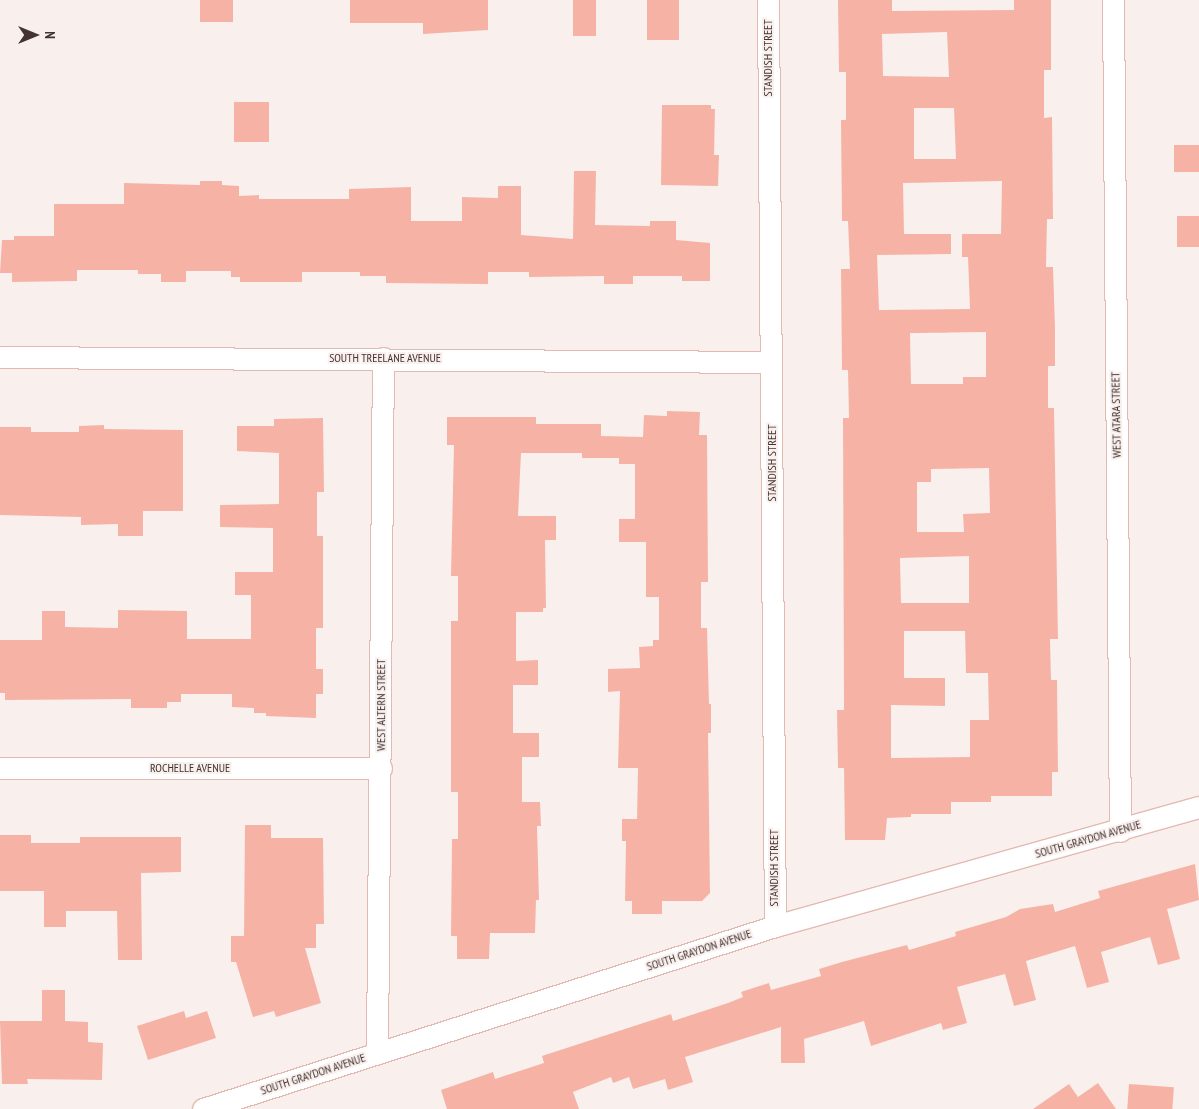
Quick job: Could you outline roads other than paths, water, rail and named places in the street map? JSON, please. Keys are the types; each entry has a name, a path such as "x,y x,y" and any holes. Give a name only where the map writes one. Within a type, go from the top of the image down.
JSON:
{"street":[{"name":"STANDISH STREET","path":"768,0 775,926"},
{"name":"WEST ATARA STREET","path":"1113,0 1120,830"},
{"name":"SOUTH TREELANE AVENUE","path":"0,357 771,362"},
{"name":"WEST ALTERN STREET","path":"377,1053 381,768 383,358"},
{"name":"ROCHELLE AVENUE","path":"0,768 381,768"},
{"name":"SOUTH GRAYDON AVENUE","path":"203,1109 775,926 1199,807"}]}
